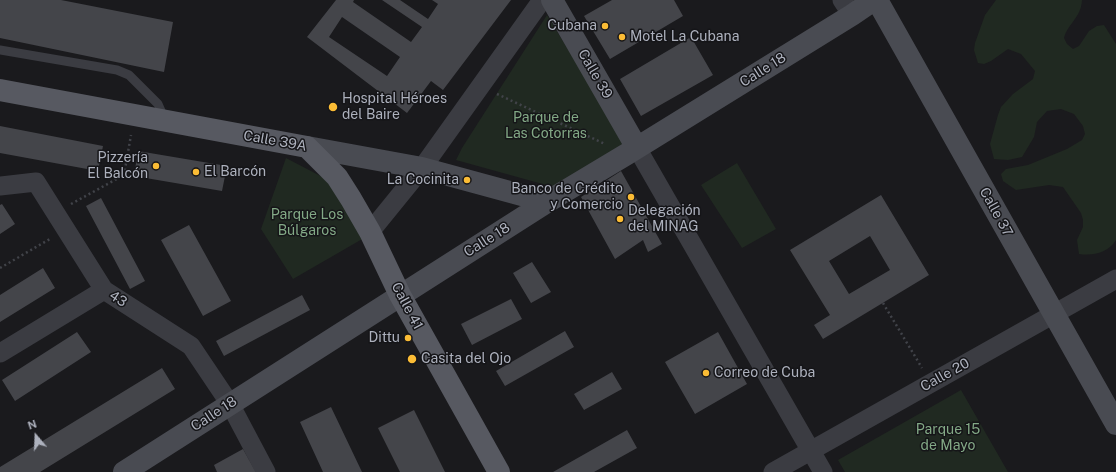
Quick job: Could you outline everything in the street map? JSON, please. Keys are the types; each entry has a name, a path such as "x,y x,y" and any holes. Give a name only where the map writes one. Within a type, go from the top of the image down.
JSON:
{"main road":[{"name":"Calle 39A","path":"0,90 307,148"},
{"name":"Calle 41","path":"307,148 337,177 370,232 400,295 499,472"}],"street":[{"path":"370,232 422,168 542,0"},
{"name":"Calle 39","path":"552,0 632,151"},
{"name":"Calle 18","path":"124,472 547,202 632,151 847,7 875,0"},
{"name":"Calle 37","path":"875,0 1116,424"},
{"name":"Calle 39A","path":"307,148 422,168 547,202"},
{"path":"632,151 823,472"},
{"name":"43","path":"0,186 36,182 104,290 191,346 230,404 266,472"},
{"name":"Calle 20","path":"773,472 1116,279"},
{"path":"0,353 104,290"}],"lane":[{"path":"0,50 117,70 129,75 158,104 162,113 163,121"}],"path":[{"path":"481,86 632,151"},
{"path":"55,213 124,174 135,116"},
{"path":"0,268 66,229"},
{"path":"883,303 932,383"}],"green space":[{"path":"996,0 1082,0 1077,16 1068,28 1064,38 1067,44 1073,49 1079,46 1089,31 1097,26 1104,25 1116,44 1116,240 1109,248 1100,253 1079,254 1077,240 1083,227 1083,220 1081,213 1063,187 1049,185 1016,190 1003,181 1001,174 1006,169 1028,165 1067,149 1082,140 1085,134 1083,126 1074,114 1061,109 1047,111 1037,122 1034,137 1022,157 1008,160 994,159 990,144 1001,107 1013,94 1033,79 1035,71 1021,54 1008,49 991,61 984,64 978,63 974,50 975,43 985,15"},
{"name":"Parque de Las Cotorras","path":"547,15 625,143 557,188 456,160 462,148"},
{"name":"Parque Los Búlgaros","path":"286,158 330,181 364,238 293,279 261,229"},
{"path":"737,163 776,229 742,248 701,185"},
{"name":"Parque 15 de Mayo","path":"961,390 1008,472 845,472 838,460"}],"building":[{"path":"0,0 61,0 173,22 164,72 0,38"},
{"path":"336,0 354,0 353,2 411,42 422,27 382,0 400,0 428,19 438,4 432,0 511,0 443,90 431,81 407,113 307,37","holes":["342,17 400,57 387,76 329,37"]},
{"name":"Motel La Cubana","path":"612,0 674,0 683,16 610,59 584,16"},
{"path":"691,37 713,75 641,116 620,79"},
{"path":"0,126 103,146 98,171 0,153"},
{"path":"138,151 227,166 222,191 134,176"},
{"name":"Delegación del MINAG","path":"621,171 662,244 648,252 643,240 615,259 581,197"},
{"path":"881,195 929,275 823,339 814,325 830,315 790,250","holes":["870,236 890,270 849,294 829,261"]},
{"path":"101,198 145,281 130,289 86,206"},
{"path":"2,204 15,224 0,234 0,205"},
{"path":"189,225 231,301 203,316 161,240"},
{"path":"532,262 551,292 531,303 513,273"},
{"path":"43,268 55,288 0,322 0,295"},
{"path":"302,295 310,310 224,356 216,341"},
{"path":"511,299 522,319 472,345 461,324"},
{"path":"565,331 574,347 505,386 496,371"},
{"path":"77,332 91,352 15,401 2,380"},
{"name":"Correo de Cuba","path":"718,332 747,384 695,414 665,362"},
{"path":"162,368 175,389 40,472 0,472 0,467"},
{"path":"612,372 622,389 584,410 574,394"},
{"path":"331,407 362,472 323,472 300,422"},
{"path":"414,410 445,472 400,472 378,428"},
{"path":"627,430 637,448 594,472 553,472"},
{"path":"243,449 256,472 217,472 214,465"}],"place":[{"name":"Cubana","path":"605,26"},
{"name":"Motel La Cubana","path":"622,37"},
{"name":"Hospital Héroes del Baire","path":"333,107"},
{"name":"Pizzería El Balcón","path":"156,166"},
{"name":"El Barcón","path":"196,172"},
{"name":"La Cocinita","path":"467,180"},
{"name":"Banco de Crédito y Comercio","path":"631,197"},
{"name":"Delegación del MINAG","path":"620,219"},
{"name":"Dittu","path":"408,338"},
{"name":"Casita del Ojo","path":"412,359"},
{"name":"Correo de Cuba","path":"706,373"}]}
